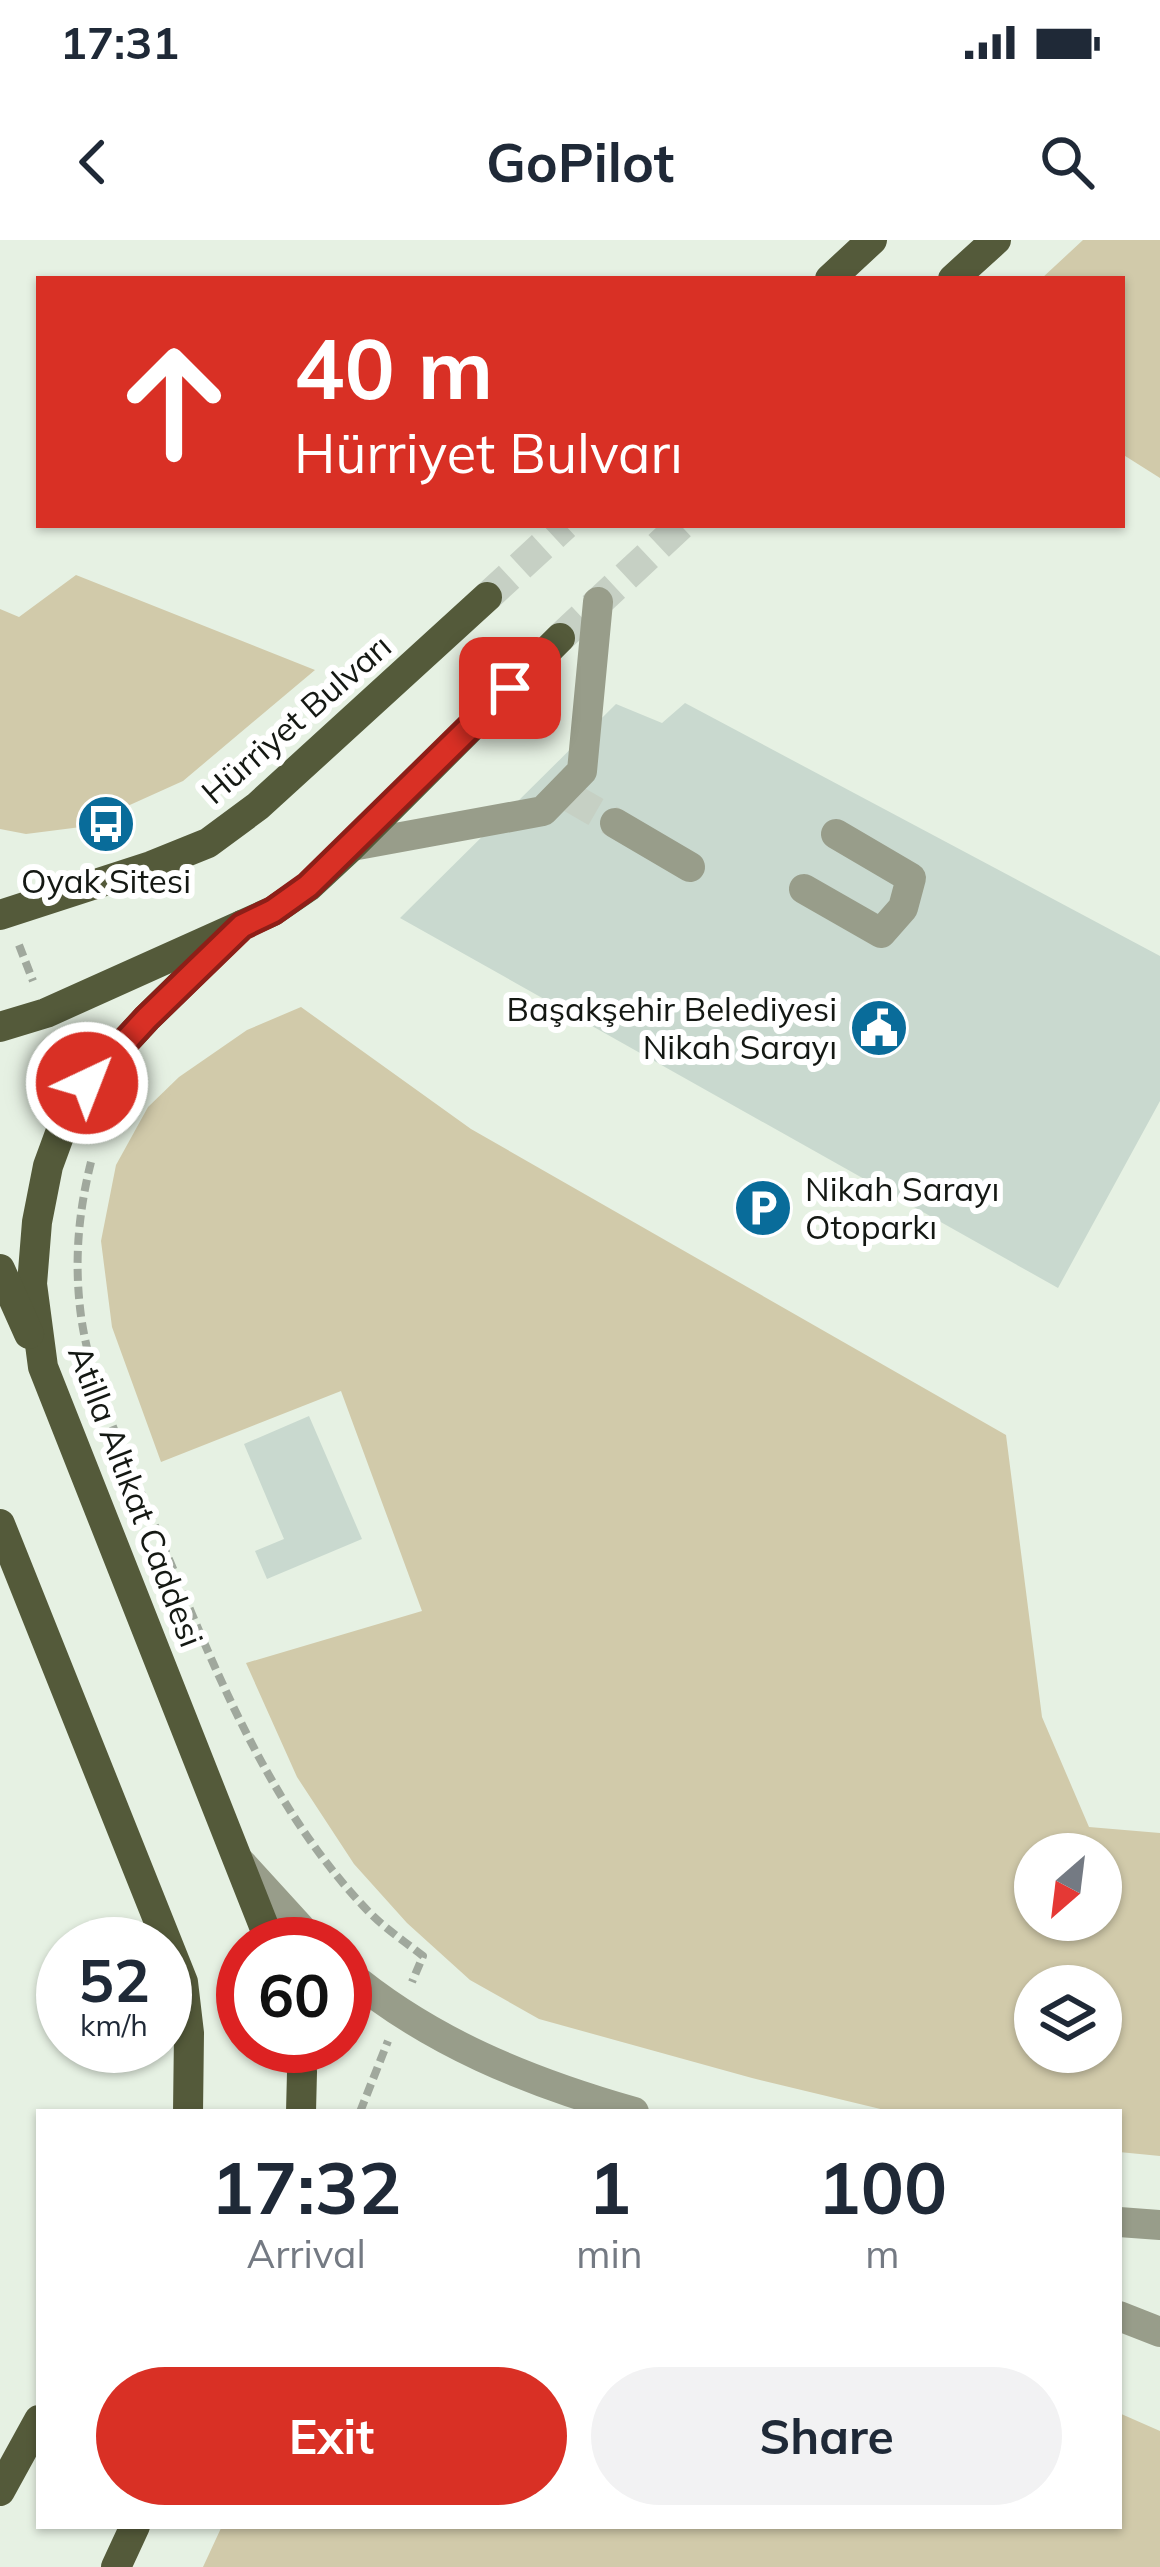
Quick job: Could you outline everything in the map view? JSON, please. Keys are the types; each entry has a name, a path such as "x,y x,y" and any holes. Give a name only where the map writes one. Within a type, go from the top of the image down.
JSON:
{"main road":[{"path":"833,276 872,240"},
{"path":"956,276 996,240"},
{"name":"Hürriyet Bulvarı","path":"2,906 12,893 151,866 208,843 258,806 487,597"},
{"path":"0,1027 46,1012 273,911 352,846 560,638"},
{"name":"Atilla Altıkat Caddesi","path":"242,926 87,1083 66,1117 48,1166 32,1285 43,1367 261,1917"},
{"path":"0,1269 43,1367"},
{"path":"0,1524 183,1982 189,2033 188,2109"},
{"path":"301,2109 302,2073"},
{"path":"0,2491 36,2425"},
{"path":"116,2567 134,2529"}],"street":[{"path":"352,846 543,811 566,794 582,771 598,602"},
{"path":"615,823 690,867"},
{"path":"804,890 880,933 903,908 910,878 836,833"},
{"name":"Atilla Altıkat Caddesi","path":"241,1864 290,1917"},
{"path":"372,1992 399,2013 490,2062 624,2109"},
{"path":"1122,2222 1160,2224"},
{"path":"1122,2317 1160,2332"}],"path":[{"path":"2,906 46,1012"},
{"path":"95,1144 76,1254 82,1319 102,1399 257,1757 324,1861 370,1913 423,1956 361,2109"}],"shaded area":[{"path":"1083,240 1160,240 1160,478 1125,456 1125,276 1044,276"},
{"path":"76,575 315,670 183,781 81,827 26,834 0,829 0,609 19,617"},
{"path":"301,1007 471,1129 1006,1435 1042,1717 1089,1827 1160,1833 1160,2156 1122,2152 1122,2109 881,2109 539,2019 470,1980 407,1923 354,1864 297,1777 246,1663 422,1611 341,1391 161,1462 112,1327 101,1241 116,1165 148,1107 179,1077 247,1030"},
{"path":"1122,2414 1160,2431 1160,2567 203,2567 221,2529 1122,2529"}],"building":[{"name":"Başakşehir Belediyesi Nikah Sarayı","path":"685,703 1160,956 1160,1101 1058,1288 400,918 616,704 662,723"},
{"path":"309,1416 362,1539 267,1579 255,1551 284,1539 244,1444"}],"tunnel":[{"path":"487,597 562,528"},
{"path":"560,638 678,528"},
{"path":"570,797 615,823"}],"place":[{"name":"Oyak Sitesi","path":"106,824"},
{"name":"Başakşehir Belediyesi Nikah Sarayı","path":"879,1028"},
{"name":"Nikah Sarayı Otoparkı","path":"763,1208"}],"route":[{"path":"87,1083 242,926 308,886 510,688"}]}
